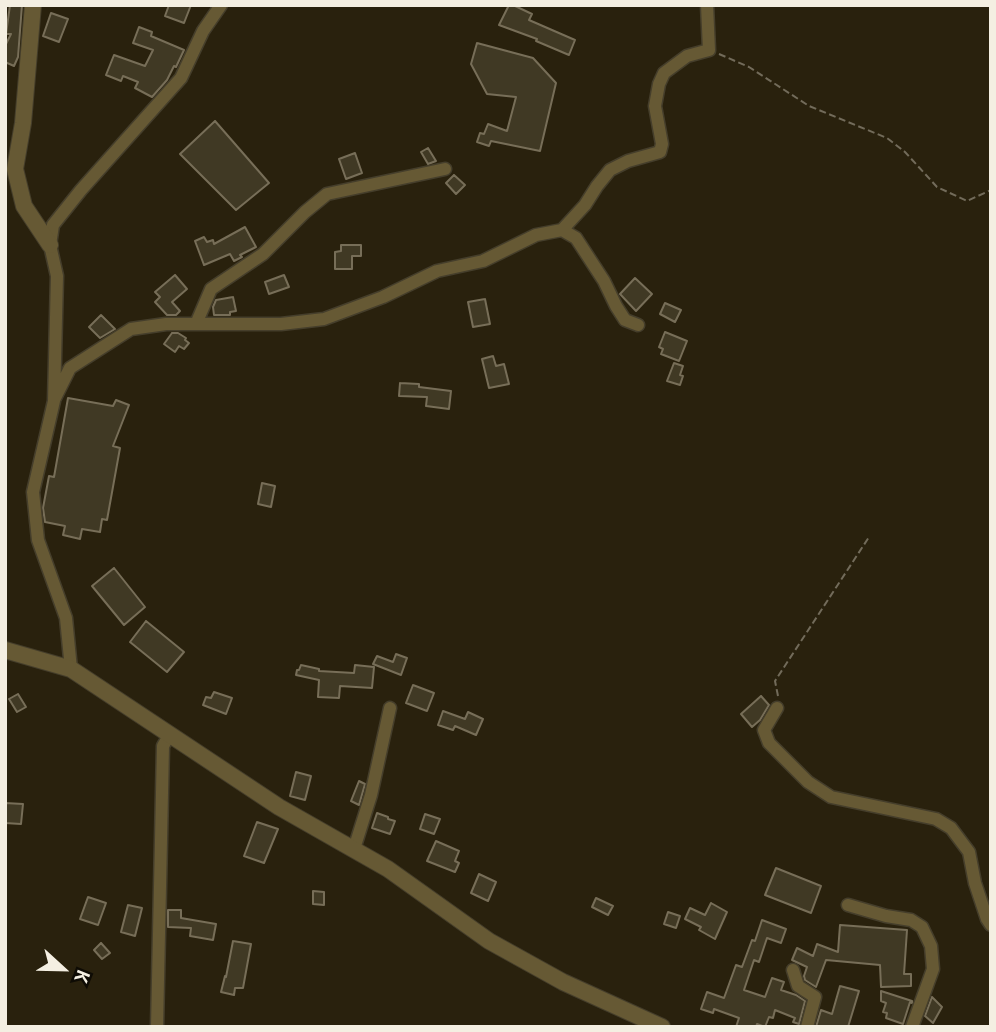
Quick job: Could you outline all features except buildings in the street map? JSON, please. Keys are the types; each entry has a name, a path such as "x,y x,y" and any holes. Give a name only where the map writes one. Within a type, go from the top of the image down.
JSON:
{"street":[{"path":"33,5 23,123 16,169 24,206 50,244 57,275 54,401"},
{"path":"50,244 53,225 181,78 203,31 221,5"},
{"path":"71,669 66,618 38,540 33,492 54,401 69,368 131,329 166,324 281,324 324,319 383,297 438,271 483,261 536,235 562,230 586,205 610,170 628,161 660,152 662,144 655,106 659,84 664,73 687,56 709,50 708,5"},
{"path":"196,324 211,289 263,254 304,212 327,194 445,169"},
{"path":"562,230 576,238 625,320 638,325"},
{"path":"5,650 71,669 279,807 388,869 489,941 563,982 662,1027"},
{"path":"354,849 371,795 390,708"},
{"path":"777,708 764,730 769,743 808,782 831,797 936,820 951,828 969,852 975,883 991,925"},
{"path":"157,1027 163,746 170,734"},
{"path":"848,905 911,920 922,928 931,946 933,969 912,1027"},
{"path":"793,970 798,986 815,997 807,1027"}],"path":[{"path":"709,50 749,67 810,106 887,138 905,152 937,187 967,201 991,190"},
{"path":"777,708 775,681 869,537"}]}
